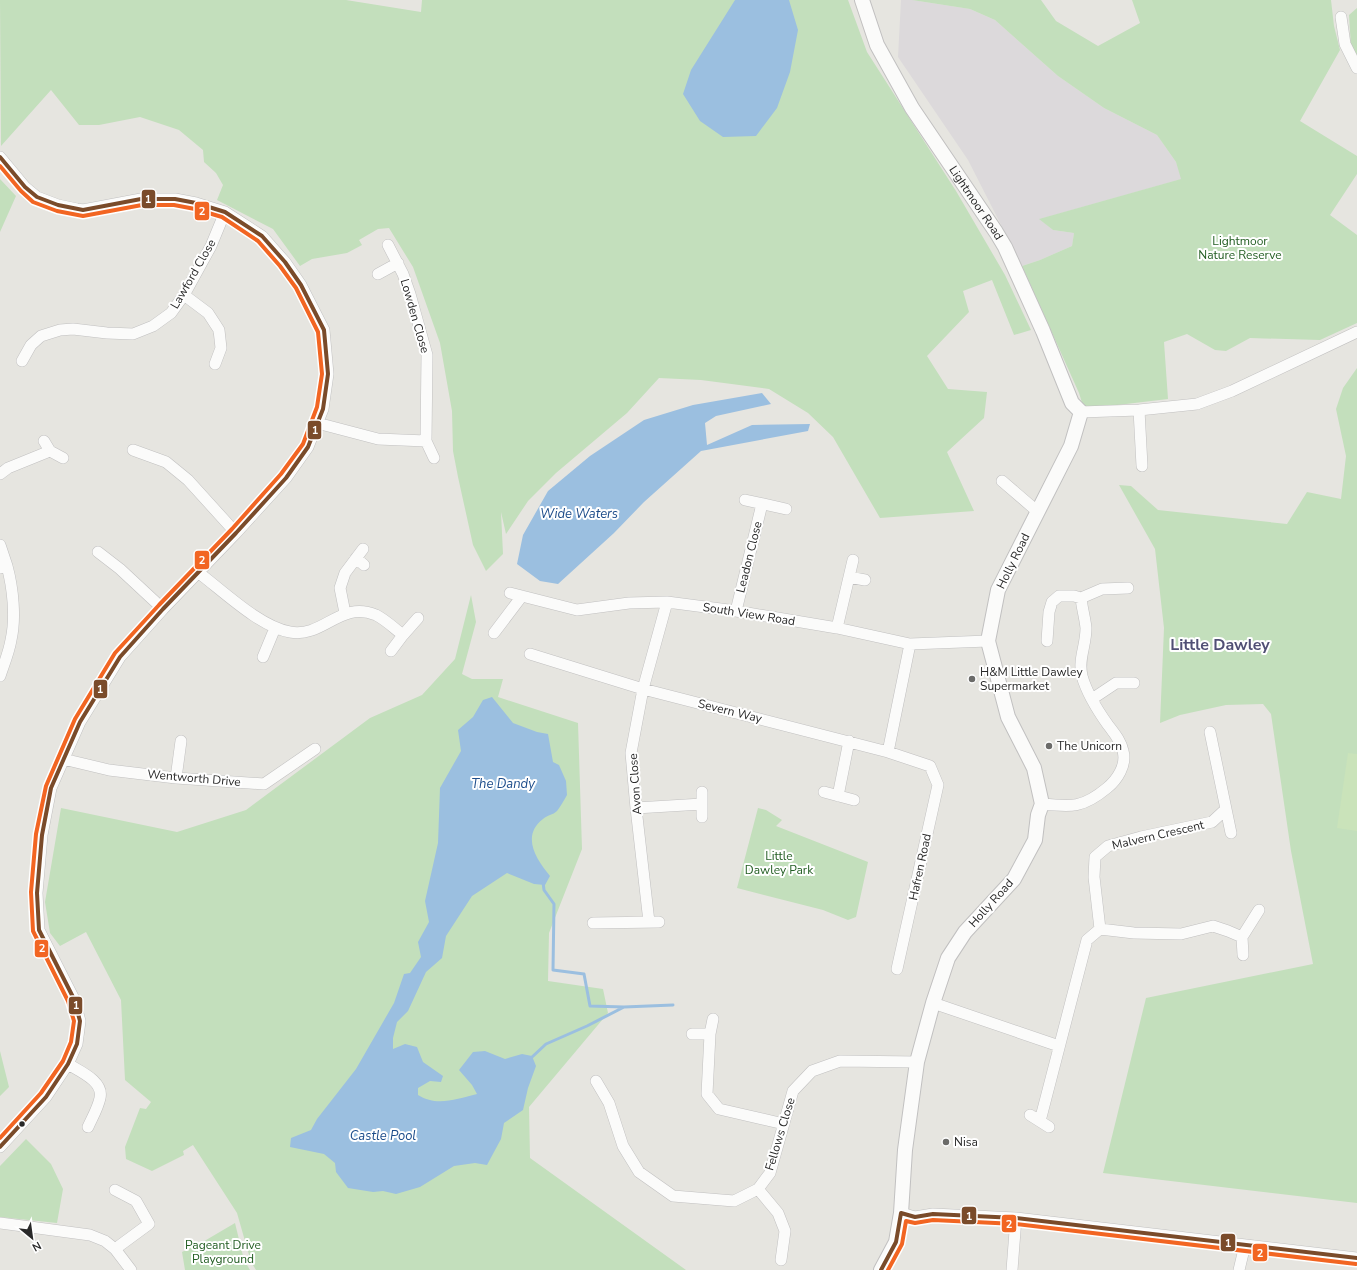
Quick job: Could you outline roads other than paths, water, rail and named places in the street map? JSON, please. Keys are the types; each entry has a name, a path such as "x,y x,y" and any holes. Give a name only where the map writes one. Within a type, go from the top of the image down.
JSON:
{"street":[{"name":"Lightmoor Road","path":"862,0 876,45 912,108 992,225 1005,247 1043,331 1072,403 1081,412"},
{"path":"1341,17 1345,44 1357,68"},
{"path":"0,157 25,187 37,197 58,205 77,210 141,199 168,199 196,204 225,212 262,236 285,262 301,285 324,330 328,374 323,409 308,447 286,478 120,657 80,722 63,759 51,788 42,835 37,894 39,930 74,999 80,1021 76,1044 68,1064 46,1097 0,1147"},
{"name":"Lawford Close","path":"22,361 31,345 41,336 60,330 73,329 133,334 153,326 171,313 184,295 211,246 225,212"},
{"name":"Lowden Close","path":"388,245 398,263 410,294 427,355 426,441 434,458"},
{"name":"Lowden Close","path":"378,274 398,263"},
{"path":"184,295 208,313 219,330 221,348 216,364"},
{"path":"1081,412 1139,410 1196,404 1232,391 1357,332"},
{"path":"1139,410 1142,466"},
{"name":"Holly Road","path":"881,1270 896,1242 901,1213 905,1150 918,1062 933,1004 948,958 965,932 1014,879 1036,840 1038,815 1042,804 1034,768 1008,717 988,641 998,590 1072,446 1081,412"},
{"path":"317,423 378,439 426,441"},
{"path":"44,441 50,451 63,458"},
{"path":"133,450 166,462 188,480 236,533"},
{"path":"0,474 8,468 50,451"},
{"path":"1002,481 1038,512"},
{"path":"745,500 786,509"},
{"name":"Leadon Close","path":"736,611 762,504"},
{"path":"0,545 3,567 10,579 13,610 11,640 0,676"},
{"path":"98,552 120,569 163,609"},
{"path":"345,613 340,588 345,573 361,557"},
{"path":"837,628 853,560"},
{"path":"199,573 254,616 275,628 291,632 307,632 345,613 362,611 378,616 403,635"},
{"path":"849,577 865,580"},
{"path":"1048,641 1049,612 1052,602 1059,596 1074,596 1081,598 1102,589 1128,588"},
{"name":"South View Road","path":"510,593 577,610 629,602 667,602 736,611 837,628 910,644 988,641"},
{"path":"494,633 522,596"},
{"path":"1042,804 1062,806 1082,804 1097,797 1114,783 1120,774 1123,764 1124,752 1120,742 1092,699 1083,678 1080,666 1086,628 1081,598"},
{"name":"Avon Close","path":"593,924 654,922 636,808 631,753 643,689 667,602"},
{"path":"391,651 418,618"},
{"path":"263,657 275,628"},
{"path":"888,752 910,644"},
{"name":"Severn Way","path":"530,654 643,689 849,741 930,766"},
{"path":"1092,699 1116,683 1134,683"},
{"path":"1210,732 1231,833"},
{"path":"176,778 181,741"},
{"path":"838,796 849,741"},
{"name":"Wentworth Drive","path":"63,759 108,770 176,778 264,784 315,749"},
{"name":"Hafren Road","path":"898,968 938,785 930,766"},
{"path":"702,792 702,817"},
{"path":"824,792 854,800"},
{"path":"636,808 702,804"},
{"name":"Malvern Crescent","path":"1100,929 1094,877 1095,857 1108,846 1141,837 1212,822 1226,809"},
{"path":"1243,955 1242,937 1259,910"},
{"path":"1030,1115 1044,1124 1059,1046 1087,940 1100,929 1134,933 1181,934 1213,926 1242,937"},
{"path":"933,1004 1059,1046"},
{"path":"713,1019 710,1034 707,1094 719,1108 784,1124"},
{"path":"692,1034 710,1034"},
{"name":"Fellows Close","path":"596,1081 609,1103 623,1146 639,1172 673,1196 734,1201 758,1189 770,1174 793,1091 812,1071 840,1061 918,1062"},
{"path":"68,1064 93,1079 99,1088 101,1097 88,1127"},
{"path":"758,1189 778,1213 786,1232 781,1260"},
{"path":"115,1190 136,1201 149,1224 115,1249"},
{"path":"901,1213 915,1217 933,1214 1016,1218 1357,1258"},
{"path":"1012,1270 1016,1218"},
{"path":"0,1223 90,1235 105,1241 115,1249 130,1270"},
{"path":"1239,1270 1245,1245"}],"water":[{"path":"735,0 789,0 798,30 790,72 777,108 756,136 723,137 700,121 683,94 691,70"},
{"name":"Wide Waters","path":"762,393 771,404 716,416 705,423 707,445 752,425 810,424 808,431 701,451 644,502 614,533 558,584 540,581 517,564 523,535 548,491 590,456 644,420 693,405"},
{"path":"492,697 513,723 537,732 548,734 553,762 559,765 566,781 567,795 560,807 557,811 543,819 536,826 533,833 533,848 540,862 550,876 545,885 534,884 507,873 472,896 446,936 442,958 426,972 408,1011 397,1022 393,1038 393,1049 405,1044 417,1047 423,1062 443,1076 441,1082 430,1081 418,1088 418,1095 432,1101 454,1100 477,1094 472,1085 459,1070 473,1052 485,1051 505,1059 522,1054 532,1056 536,1066 528,1088 523,1110 504,1123 501,1139 487,1165 475,1163 454,1166 420,1187 396,1194 383,1191 373,1192 348,1188 336,1172 335,1163 324,1154 290,1147 291,1138 311,1130 317,1119 356,1069 394,1003 404,974 410,973 421,957 418,942 429,922 425,901 438,843 440,788 461,751 458,730 473,717 483,700"}],"waterway":[{"path":"543,882 544,890 554,904 553,970 584,974 590,1006 624,1007"},
{"path":"531,1058 546,1044 587,1026 624,1007 673,1005"}],"place":[{"name":"H&M Little Dawley Supermarket","path":"972,679"},
{"name":"The Unicorn","path":"1049,746"},
{"name":"Nisa","path":"946,1142"}],"district":[{"name":"Little Dawley","path":"1220,645"}],"park label":[{"name":"Lightmoor Nature Reserve","path":"1240,248"},
{"name":"Little Dawley Park","path":"779,863"},
{"name":"Pageant Drive Playground","path":"223,1252"}],"water label":[{"name":"The Dandy","path":"503,784"},
{"name":"Castle Pool","path":"383,1136"}]}
